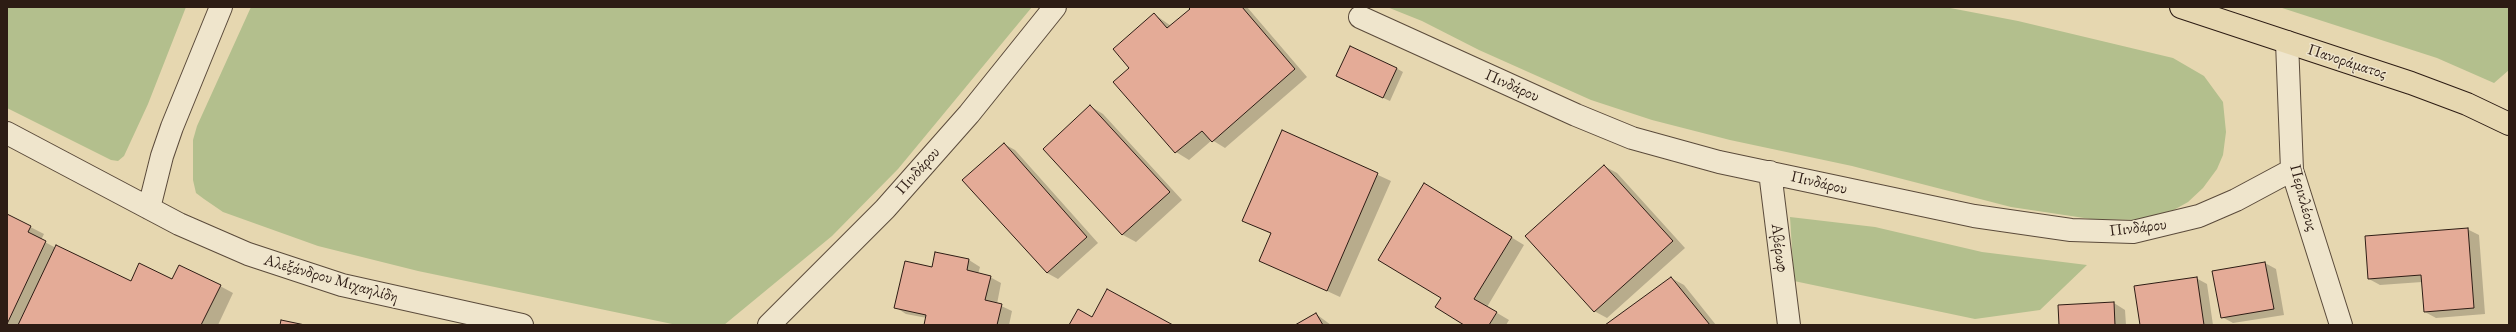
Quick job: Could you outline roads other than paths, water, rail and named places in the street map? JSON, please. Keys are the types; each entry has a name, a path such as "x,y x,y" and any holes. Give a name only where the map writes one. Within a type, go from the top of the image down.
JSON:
{"main road":[{"name":"Πανοράματος","path":"2181,7 2411,83 2467,104 2509,124"}],"street":[{"path":"149,208 162,156 172,127 221,7"},
{"name":"Πινδάρου","path":"769,325 885,208 969,114 1055,7"},
{"name":"Πινδάρου","path":"1360,17 1568,112 1632,138 1719,162 1974,216 2071,230 2107,232 2155,228 2199,216 2236,200 2292,170"},
{"name":"Περικλέους","path":"2287,42 2292,170 2341,325"},
{"name":"Aλεξάνδρου Mιχαηλίδη","path":"7,132 149,208 213,240 300,272 403,300 522,325"},
{"name":"Αβέρωφ","path":"1770,172 1788,325"}]}
